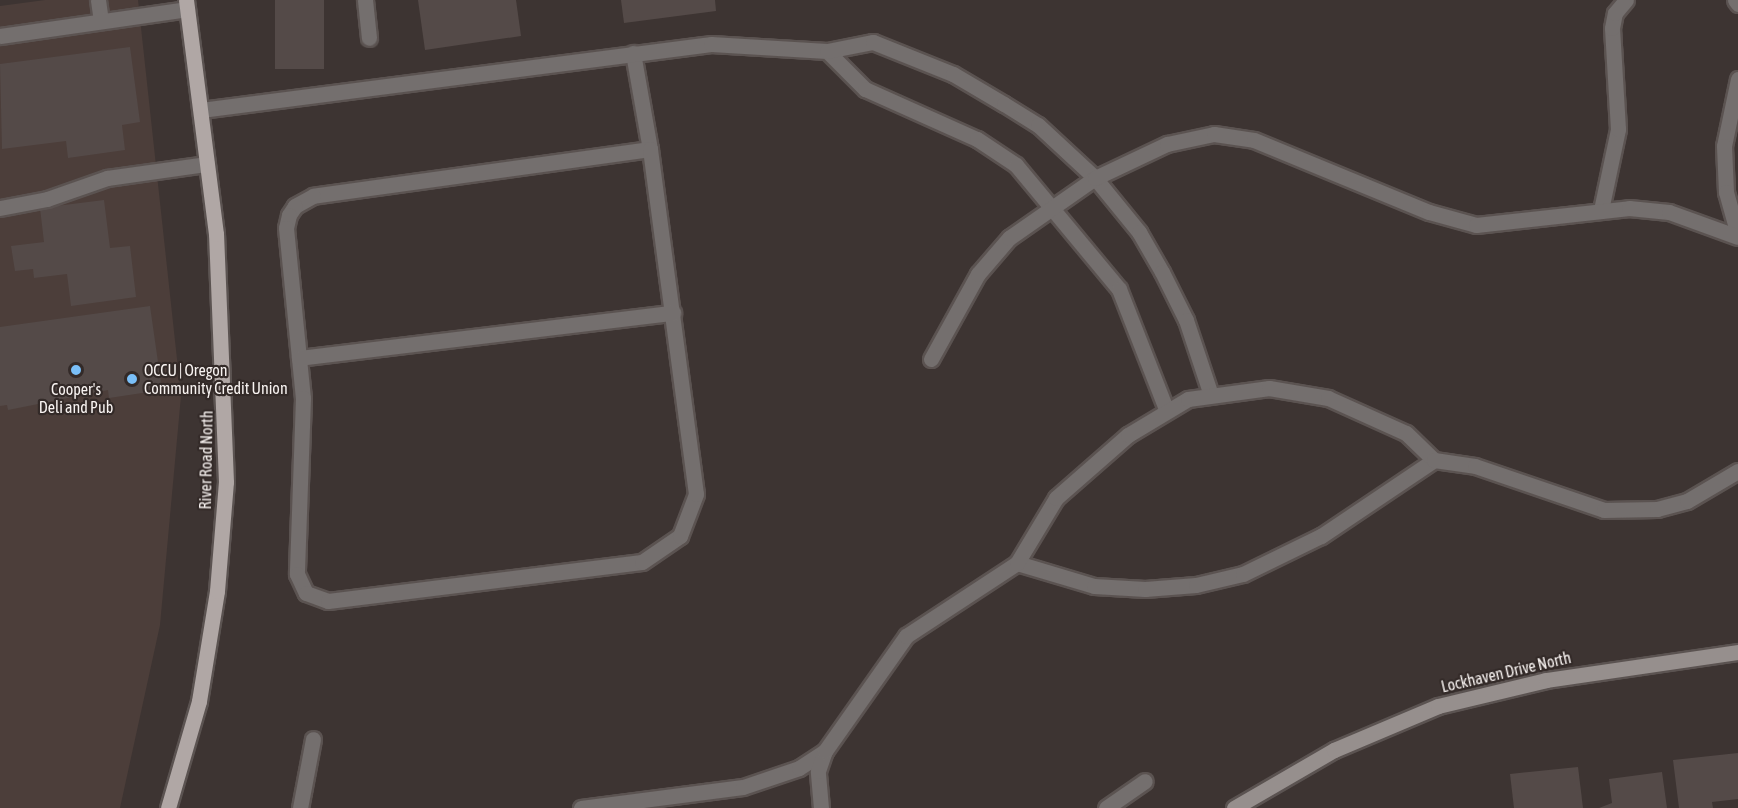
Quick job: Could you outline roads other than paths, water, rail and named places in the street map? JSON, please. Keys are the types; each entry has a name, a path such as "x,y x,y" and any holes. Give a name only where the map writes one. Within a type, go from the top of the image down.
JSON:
{"main road":[{"name":"River Road North","path":"168,808 201,690 217,591 226,482 224,353 207,164 187,5"}],"street":[{"path":"98,0 101,21"},
{"path":"365,0 369,38"},
{"path":"1601,210 1618,129 1612,28 1615,13 1626,0"},
{"path":"1735,0 1738,4"},
{"path":"0,36 187,5"},
{"path":"201,110 711,44 827,51 873,42 952,74 1038,125 1095,178 1139,232 1162,272 1186,320 1210,392"},
{"path":"827,51 865,89 977,138 1016,165 1119,289 1167,409"},
{"path":"633,53 650,148 696,494 688,524 669,548 642,562 328,601 306,593 297,574 303,398 286,228 295,206 305,198 650,148"},
{"path":"1738,79 1724,146 1726,192 1738,236"},
{"path":"931,359 978,274 1010,238 1095,178 1167,144 1230,134 1429,212 1476,225 1512,225 1601,210 1669,212 1738,236"},
{"path":"0,208 47,199 107,178 207,164"},
{"path":"298,358 673,313"},
{"path":"821,808 818,771 825,751 906,636 1017,563 1056,498 1167,409 1210,392 1269,388 1328,398 1406,433 1434,460 1475,466 1581,505 1627,512 1687,501 1738,471"},
{"path":"1017,563 1085,584 1145,589 1196,585 1243,574 1321,536 1434,460"},
{"name":"Lockhaven Drive North","path":"1234,808 1334,750 1438,706 1546,680 1738,652"},
{"path":"300,808 313,739"},
{"path":"581,808 743,787 790,772 825,751"},
{"path":"1106,808 1145,782"}],"place":[{"name":"Cooper's Deli and Pub","path":"76,370"},
{"name":"OCCU | Oregon Community Credit Union","path":"132,379"}]}
